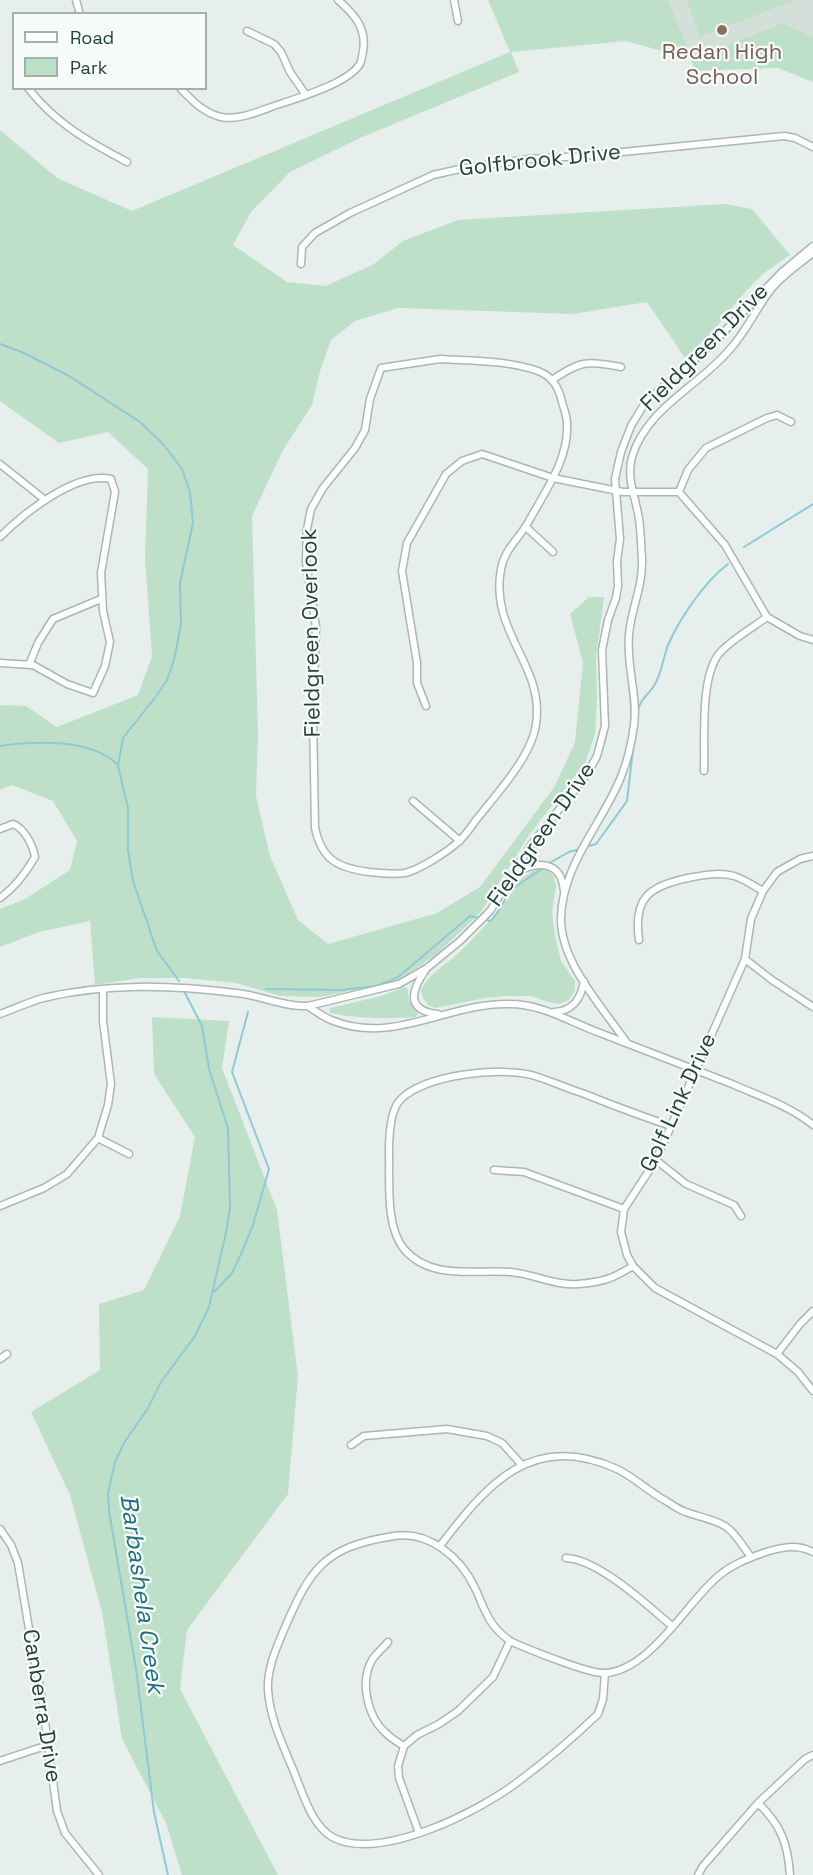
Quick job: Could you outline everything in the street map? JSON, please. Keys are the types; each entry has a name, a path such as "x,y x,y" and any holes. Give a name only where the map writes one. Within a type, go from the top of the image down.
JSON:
{"street":[{"path":"76,0 79,11"},
{"path":"182,90 200,108 230,118 241,117 306,95 347,76 360,63 364,43 354,14 338,0"},
{"path":"454,0 458,21"},
{"path":"247,30 274,44 306,95"},
{"path":"30,90 46,110 70,130 127,162"},
{"name":"Golfbrook Drive","path":"300,264 302,247 315,233 350,213 432,175 529,159 784,136 795,138 813,147"},
{"name":"Fieldgreen Drive","path":"0,1014 43,999 128,986 191,988 244,994 297,1006 308,1006 399,984 427,968 460,941 490,911 537,837 587,774 601,745 605,715 602,650 618,586 617,561 620,539 615,479 621,452 632,426 645,403 712,344 782,272 813,246"},
{"name":"Fieldgreen Drive","path":"627,1043 574,968 564,944 561,918 569,878 621,777 634,723 633,689 628,660 629,632 641,587 642,563 639,518 630,482 632,458 644,429 668,403 706,374 732,347 773,287 813,253"},
{"name":"Fieldgreen Overlook","path":"440,359 501,363 540,372 552,380 560,393 567,424 564,452 553,478 526,527 505,554 499,590 504,621 534,688 537,712 534,732 521,761 460,841 406,873 348,869 336,863 321,848 315,828 313,713 316,627 306,562 306,529 311,509 323,488 355,448 365,430 370,399 381,368 440,359"},
{"path":"552,380 589,361 621,367"},
{"path":"679,492 688,470 706,448 767,418 777,415 791,422"},
{"path":"426,706 417,684 417,663 402,571 407,543 439,484 453,466 482,454 553,478 616,491 679,492 725,545 767,617 800,636 813,640"},
{"path":"0,464 45,500"},
{"path":"0,537 18,519 45,500 86,481 102,477 111,479 116,492 100,573 101,598 110,642 105,666 93,693 67,684 29,665 0,663"},
{"path":"526,527 553,552"},
{"path":"29,665 38,643 53,619 101,598"},
{"path":"704,771 707,691 711,671 719,654 767,617"},
{"path":"413,801 460,841"},
{"path":"0,829 16,825 35,852 31,864 7,893 0,898"},
{"name":"Golf Link Drive","path":"624,1209 656,1160 745,959 751,919 763,891 777,872 800,859 813,856"},
{"path":"514,874 531,866 541,864 549,866 560,875 564,897"},
{"path":"639,940 637,922 642,903 659,886 699,876 721,874 735,877 763,891"},
{"path":"745,959 772,980 813,1006"},
{"path":"427,968 414,987 415,1001 420,1008 430,1013 443,1015"},
{"path":"550,1012 561,1011 575,1004 584,981"},
{"path":"0,1206 44,1188 67,1174 98,1138 108,1105 111,1084 103,1021 103,990"},
{"path":"308,1006 331,1020 353,1026 385,1028 410,1025 481,1006 510,1004 542,1008 772,1101 813,1125"},
{"path":"633,1266 610,1280 575,1284 511,1272 449,1272 418,1261 405,1250 396,1237 390,1208 389,1147 393,1114 400,1100 427,1083 470,1074 502,1071 533,1076 672,1126"},
{"path":"98,1138 129,1154"},
{"path":"656,1160 686,1184 734,1204 741,1216"},
{"path":"494,1170 524,1172 624,1209 621,1232 627,1255 633,1266 655,1288 777,1354 798,1372 813,1391"},
{"path":"777,1354 813,1311"},
{"path":"0,1359 7,1354"},
{"path":"351,1445 364,1436 447,1429 487,1436 502,1443 521,1464"},
{"path":"440,1546 480,1499 521,1464 538,1458 579,1456 619,1470 684,1512 726,1527 751,1557"},
{"name":"Canberra Drive","path":"0,1529 11,1545 18,1563 33,1659 41,1692 60,1820 65,1833 99,1875"},
{"path":"605,1673 606,1685 598,1714 519,1782 478,1808 398,1841 375,1844 346,1842 326,1832 317,1823 279,1737 268,1690 270,1667 281,1637 309,1578 323,1562 352,1545 398,1535 424,1538 440,1546 466,1570 490,1623 510,1641 591,1671 605,1673 625,1667 643,1656 713,1581 731,1566 781,1548 794,1546 813,1552"},
{"path":"566,1558 578,1558 622,1585 672,1626"},
{"path":"419,1833 399,1778 398,1766 404,1746 458,1711 493,1677 510,1641"},
{"path":"388,1642 372,1661 367,1676 366,1693 376,1721 387,1735 404,1746"},
{"path":"0,1761 48,1745"},
{"path":"698,1875 703,1866 758,1803 805,1759 813,1755"},
{"path":"758,1803 768,1812 780,1829 788,1851 790,1875"}],"shaded area":[{"name":"Redan High School","path":"668,0 813,0 813,37 782,23 691,59"}],"green space":[{"path":"488,0 668,0 692,59 782,23 813,37 813,82 778,68 695,71 691,59 626,41 511,52 519,72 360,138 290,172 251,212 233,245 287,282 326,286 374,264 403,241 458,220 725,204 752,209 790,255 764,273 713,331 685,358 647,302 573,314 398,308 355,321 331,340 320,371 312,405 283,450 252,516 258,734 256,796 270,856 298,920 328,944 437,913 480,887 555,786 575,742 583,663 570,614 589,597 604,597 596,657 595,734 585,763 529,835 481,912 436,955 389,983 319,997 280,996 236,983 185,978 139,978 95,985 90,921 39,932 0,947 0,909 25,899 70,870 77,841 53,801 12,785 0,790 0,705 26,706 57,727 138,695 152,656 145,559 148,469 108,432 59,443 0,401 0,130 57,178 132,211 510,52"},
{"path":"687,0 796,0 700,37"},
{"path":"537,869 549,871 554,877 556,886 552,912 555,936 561,961 575,981 575,990 569,1000 560,1004 531,996 506,996 436,1008 428,1005 421,990 428,979 461,951 503,906 520,881"},
{"path":"405,987 408,989 411,1005 418,1013 416,1017 373,1018 330,1013 330,1008 381,996"},
{"path":"152,1017 229,1021 222,1068 277,1210 298,1376 288,1494 187,1630 180,1689 278,1875 182,1875 166,1823 122,1739 102,1612 70,1495 31,1412 100,1370 99,1304 144,1290 180,1216 195,1137 154,1074"}],"waterway":[{"name":"Barbashela Creek","path":"0,344 22,352 69,376 140,422 163,444 182,469 190,492 193,523 180,583 181,624 174,660 167,680 123,738 118,766 128,808 128,850 133,881 157,951 179,981"},
{"path":"744,547 813,504"},
{"path":"637,715 640,704 657,680 668,645 679,623 702,590 728,564"},
{"path":"589,846 596,844 627,801 634,741"},
{"path":"0,746 29,743 78,746 107,756 118,765"},
{"path":"551,862 580,849"},
{"path":"486,920 491,921 509,891 543,868"},
{"path":"266,989 341,990 377,986 397,978 470,916 478,918"},
{"name":"Barbashela Creek","path":"168,1875 154,1812 136,1669 109,1511 108,1493 115,1462 124,1443 148,1408 161,1382 195,1336 209,1307 227,1228 230,1207 228,1128 209,1069 202,1026 185,993"},
{"path":"214,1292 232,1273 241,1254 253,1225 269,1169 232,1072 248,1012"}],"place":[{"name":"Redan High School","path":"722,30"}]}
